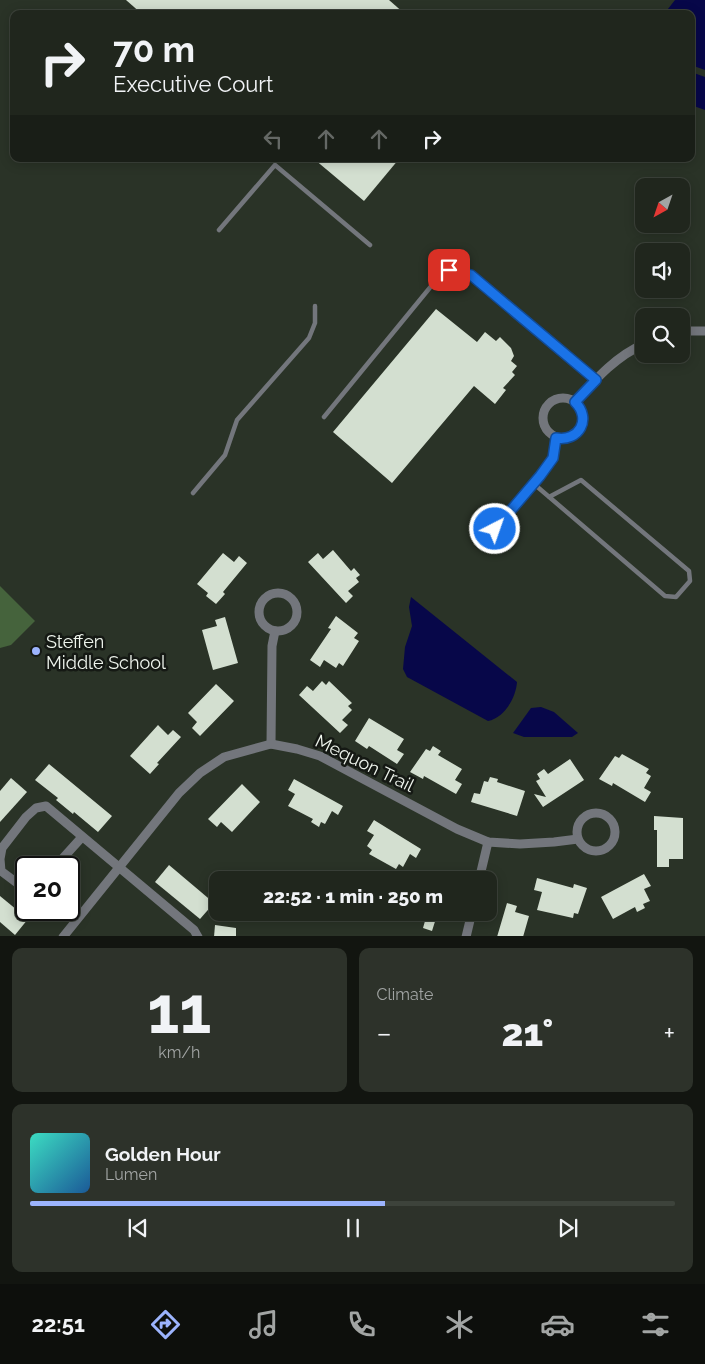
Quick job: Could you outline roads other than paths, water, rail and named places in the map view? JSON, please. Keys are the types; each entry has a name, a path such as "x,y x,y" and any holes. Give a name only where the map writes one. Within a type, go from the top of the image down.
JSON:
{"street":[{"path":"690,331 705,331"},
{"path":"575,402 596,380 635,348"},
{"path":"562,398 575,402 580,407 583,419 579,431 569,438 556,438 550,434 543,422 545,409 549,403 562,398"},
{"path":"280,593 286,594 295,603 296,620 287,629 275,631 264,624 261,619 260,606 268,596 280,593"},
{"path":"271,744 272,646 275,631"},
{"name":"Mequon Trail","path":"63,936 179,793 200,772 224,758 271,744 320,756 457,829 488,842 520,844 578,839"},
{"path":"15,882 1,871 0,859 2,848 26,817 36,808 46,806 120,866 194,930 198,936"},
{"path":"591,813 609,817 615,828 614,841 605,850 592,851 586,848 578,839 577,832 581,820 591,813"},
{"path":"65,856 82,837"},
{"path":"481,871 488,842"},
{"path":"466,936 470,921"}],"lane":[{"path":"219,230 275,165 370,246"},
{"path":"324,417 437,279 449,270 471,275 596,380"},
{"path":"192,493 225,455 238,420 309,338 315,323 315,306"},
{"path":"482,544 534,484 553,458 556,438"},
{"path":"534,484 549,497 665,596 676,597 690,581 689,571 581,480 549,497"}],"place":[{"name":"Steffen Middle School","path":"36,651"}]}
